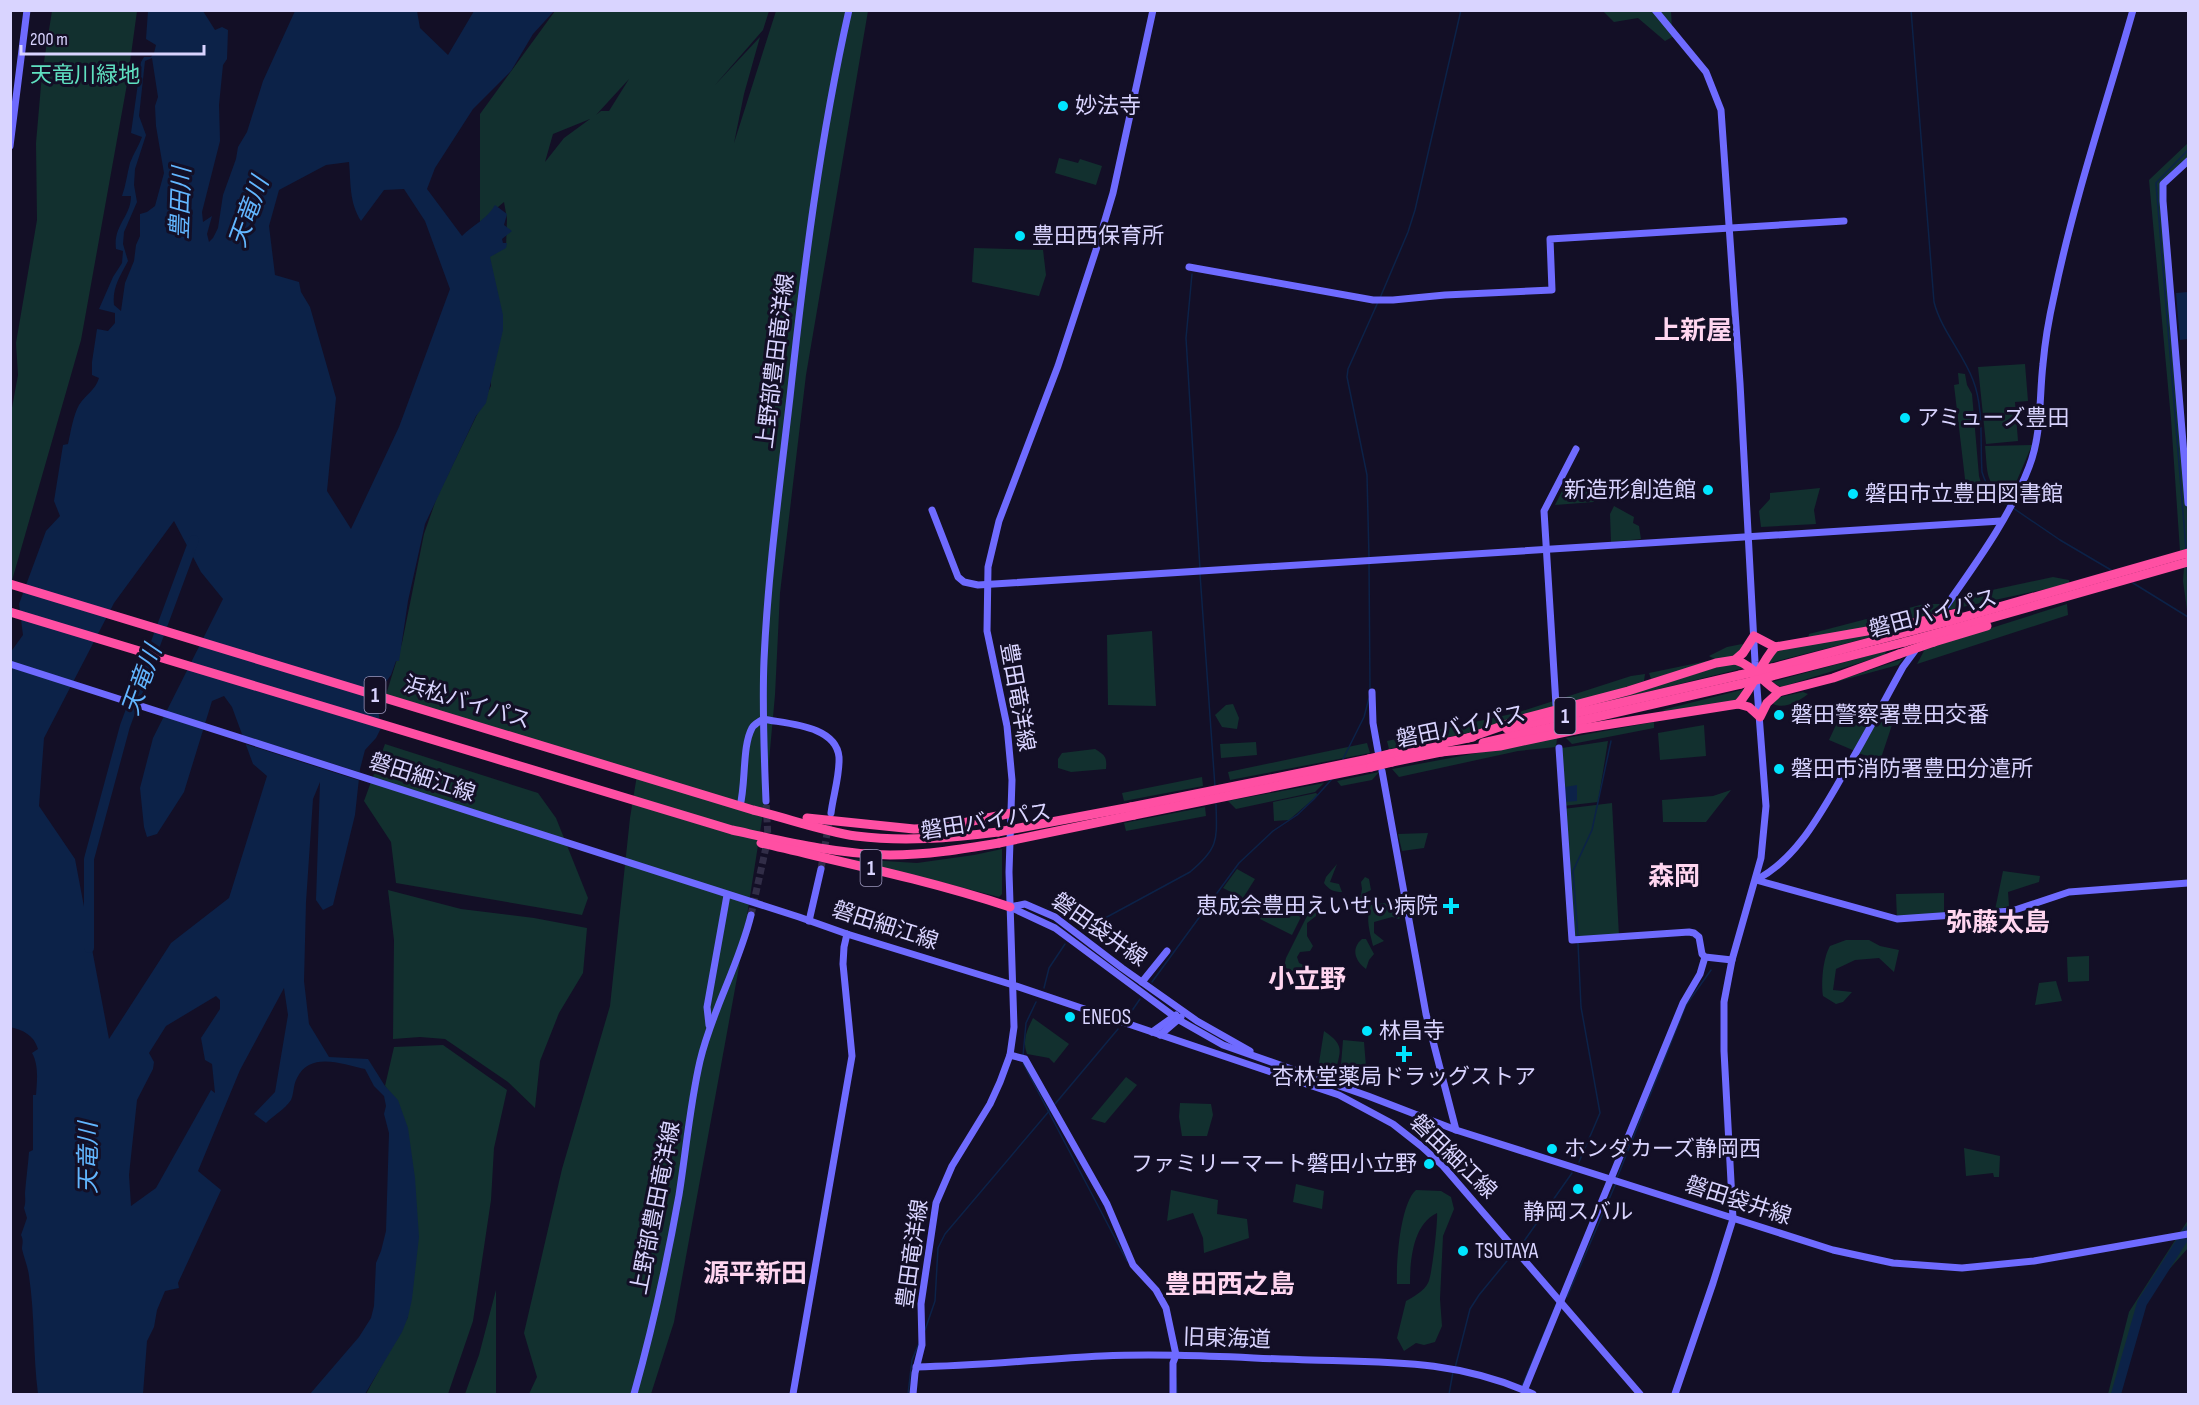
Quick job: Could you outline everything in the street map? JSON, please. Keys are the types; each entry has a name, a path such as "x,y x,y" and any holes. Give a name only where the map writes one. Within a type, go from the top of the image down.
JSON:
{"highway":[{"name":"磐田バイパス","path":"1391,758 1441,752 1905,642 1950,626 2175,561 2188,553"},
{"name":"磐田バイパス","path":"2175,561 2188,562"},
{"name":"浜松バイパス","path":"10,584 740,806"},
{"path":"1468,738 1522,719 1628,691 1716,663 1735,660 1743,654 1754,636 1775,647 1917,626 2003,601 2031,603"},
{"path":"1441,752 1500,746 1580,729 1738,704 1749,707 1760,717 1767,703 1779,692 1833,678 2000,621 2031,603"},
{"name":"浜松バイパス","path":"10,612 732,830"},
{"name":"磐田バイパス","path":"1772,672 1917,626 1950,626"},
{"path":"1738,704 1753,685 1756,674 1775,647"},
{"path":"1735,660 1748,666 1764,682 1779,692"},
{"name":"磐田バイパス","path":"732,830 804,845 866,854 934,853 999,843 1133,811 1370,763 1468,738 1741,680"},
{"name":"磐田バイパス","path":"740,806 854,835 916,839 954,838 1133,811"},
{"name":"1","path":"740,806 836,822 914,829 938,828 1012,813"},
{"name":"1","path":"732,830 760,843 904,875 1010,907"}],"street":[{"path":"10,146 27,10"},
{"name":"上野部豊田竜洋線","path":"766,801 763,719 769,589 807,244 823,141 849,10"},
{"name":"豊田竜洋線","path":"913,1395 922,1340 921,1304 936,1203 952,1166 990,1104 1010,1055 1014,1027 1009,872 1012,780 1007,726 987,631 987,585 990,557 999,521 1058,366 1113,193 1153,10"},
{"path":"1655,10 1706,72 1721,110 1766,806 1761,858 1732,960 1724,1002 1723,1028 1733,1219 1675,1395"},
{"path":"1756,880 1770,873 1794,850 1821,812 1903,667 1980,556 2025,476 2033,455 2038,427 2046,340 2066,241 2133,10"},
{"path":"2188,161 2163,184 2163,201 2188,503"},
{"path":"1189,267 1372,300 1552,290 1550,239 1844,221"},
{"path":"1556,705 1544,511 1576,449"},
{"path":"932,510 958,578 964,582 987,585 2001,521"},
{"name":"磐田細江線","path":"10,664 1013,985 1298,1079 1339,1095 1393,1124 1422,1146 1457,1180 1640,1395"},
{"path":"1372,692 1373,723 1378,751"},
{"path":"740,806 744,791 747,740 753,726 763,719 820,732 833,743 839,754 831,813"},
{"path":"1559,748 1572,940 1689,932 1699,937 1702,954 1705,957 1732,960"},
{"path":"1382,771 1425,1014 1456,1130"},
{"path":"809,921 821,869"},
{"path":"1756,880 1897,919 2012,911 2069,892 2188,884"},
{"name":"上野部豊田竜洋線","path":"709,1027 707,1007 728,895"},
{"name":"磐田袋井線","path":"1010,907 1025,904 1055,917 1214,1032 1291,1069"},
{"name":"磐田袋井線","path":"1010,907 1054,928 1177,1018 1222,1045 1456,1130 1852,1255 1893,1263 1962,1268 2034,1262 2188,1234"},
{"name":"上野部豊田竜洋線","path":"634,1395 678,1198 699,1062 709,1027 744,945 751,915"},
{"path":"793,1395 852,1056 843,964 844,947 848,934"},
{"path":"1142,982 1167,951"},
{"path":"1524,1391 1683,1003 1700,974 1705,957"},
{"path":"1160,1035 1184,1012"},
{"path":"1152,1032 1177,1018"},
{"path":"1010,1055 1025,1059 1107,1204 1133,1265 1160,1296 1171,1321 1176,1356 1173,1363 1173,1395"},
{"name":"旧東海道","path":"916,1367 1103,1356 1395,1361 1484,1376 1533,1395"}],"green space":[{"name":"天竜川緑地","path":"52,11 137,11 127,84 81,340 11,584 11,413 18,375 16,343 37,220 36,143 42,74"},
{"path":"555,11 769,11 763,30 715,85 760,37 744,94 734,143 776,11 868,11 806,375 780,593 775,695 766,794 739,967 674,1322 651,1394 529,1394 537,1377 524,1333 562,1169 610,1006 630,818 637,775 385,698 402,643 424,534 437,497 491,386 490,256 506,247 507,219 504,202 480,222 480,114","holes":["629,79 609,111 601,111 596,115","590,119 564,138 545,162 553,134"]},
{"path":"1603,11 1671,11 1672,30 1676,35 1665,41 1638,18 1614,22"},
{"path":"2188,143 2188,160 2163,184 2188,503 2188,549 2180,551 2171,419 2149,180"},
{"path":"1059,158 1078,163 1080,159 1102,166 1096,185 1055,173"},
{"path":"974,248 1043,250 1046,275 1039,296 972,282"},
{"path":"2025,364 2028,401 2015,402 2018,441 1986,444 1978,367"},
{"path":"1958,373 1965,374 1972,394 1979,476 1985,498 1967,496 1954,385 1959,384"},
{"path":"2032,445 2009,499 1991,483 1987,471 1985,446"},
{"path":"1592,481 1594,502 1555,505 1566,483"},
{"path":"1820,488 1814,510 1816,524 1761,527 1759,511 1770,499 1770,493"},
{"path":"1614,506 1634,517 1633,523 1639,526 1641,539 1611,542 1610,514"},
{"path":"2188,567 2188,617 2183,581 2184,568"},
{"path":"2053,577 2069,580 2069,584 1944,611 1950,599"},
{"path":"1924,604 1940,604 1932,615 1808,639 1809,634"},
{"path":"2067,604 2068,615 1917,664 1925,649"},
{"path":"1910,627 1765,664 1775,647"},
{"path":"1152,631 1156,706 1108,705 1107,635"},
{"path":"1742,644 1748,648 1738,658 1720,662 1709,656 1727,647"},
{"path":"1886,651 1885,655 1781,687 1772,682"},
{"path":"1903,659 1898,665 1825,685"},
{"path":"1707,661 1651,679 1649,673"},
{"path":"1734,662 1744,668 1586,707"},
{"path":"1645,674 1644,681 1560,709 1468,733 1389,749 1387,741 1516,713 1631,676"},
{"path":"1749,688 1733,701 1712,708 1668,712 1662,710"},
{"path":"1803,692 1808,694 1790,704 1780,706 1771,703 1780,697"},
{"path":"1233,704 1239,718 1237,729 1222,727 1215,715 1226,705"},
{"path":"1879,706 1855,751 1829,740 1842,712"},
{"path":"1878,713 1894,719 1880,761 1856,752"},
{"path":"1654,722 1654,728 1572,744 1566,738"},
{"path":"1704,725 1706,756 1660,760 1658,733"},
{"path":"1557,738 1556,747 1518,751 1399,777 1392,769"},
{"path":"1608,741 1598,802 1563,806 1562,748"},
{"path":"1256,742 1257,755 1221,758 1220,744"},
{"path":"1367,743 1370,753 1230,780 1228,772"},
{"path":"385,744 538,793 556,818 588,898 582,915 396,883 391,842 364,801"},
{"path":"1095,749 1105,757 1106,769 1071,772 1058,768 1058,759 1062,753"},
{"path":"1379,772 1372,780 1341,786 1337,781"},
{"path":"1202,777 1203,786 1124,801 1122,793"},
{"path":"1324,783 1315,792 1236,809 1228,801"},
{"path":"1731,790 1706,822 1663,822 1662,800 1713,796"},
{"path":"1316,793 1318,795 1289,820 1274,821 1273,802"},
{"path":"1612,803 1619,936 1572,940 1563,809"},
{"path":"1205,807 1206,816 1126,831 1124,823"},
{"path":"1428,833 1424,848 1402,851 1398,834"},
{"path":"1002,849 1002,894 999,897 851,859 917,863"},
{"path":"1337,864 1330,882 1339,884 1342,892 1332,890 1324,883"},
{"path":"1237,869 1255,879 1243,898 1223,888"},
{"path":"2003,871 2040,876 2039,882 2008,892 2009,906 1995,910"},
{"path":"1365,877 1369,879 1371,890 1365,893 1367,902 1365,904 1352,899 1361,895 1361,882"},
{"path":"388,890 461,909 534,918 587,928 583,973 559,1013 540,1061 535,1108 508,1082 445,1039 420,1037 393,1039 394,940"},
{"path":"1276,892 1305,909 1292,935 1260,919"},
{"path":"1944,893 1944,916 1897,919 1896,894"},
{"path":"1384,903 1400,907 1404,913 1399,919 1392,917 1374,922 1374,933 1384,941 1373,946 1369,910 1371,905"},
{"path":"1310,910 1316,913 1316,916 1307,923 1307,936 1313,946 1310,951 1300,952 1297,957 1299,963 1311,968 1310,972 1299,974 1284,967 1286,958"},
{"path":"1362,939 1366,939 1374,954 1366,969 1359,963 1355,951"},
{"path":"1846,940 1869,940 1880,946 1899,950 1894,972 1879,958 1855,960 1836,969 1833,990 1852,992 1843,1002 1836,1004 1823,996 1824,963 1830,946"},
{"path":"2089,956 2089,981 2068,982 2067,957"},
{"path":"2056,981 2062,1001 2035,1005 2039,983"},
{"path":"1033,1018 1069,1044 1054,1063 1049,1058 1027,1054 1025,1040"},
{"path":"1324,1031 1336,1041 1340,1050 1335,1074 1318,1069"},
{"path":"1343,1040 1364,1042 1367,1079 1340,1077"},
{"path":"443,1045 507,1090 494,1148 491,1200 473,1321 448,1394 366,1394 408,1317 389,1091 385,1086 394,1047"},
{"path":"1126,1077 1137,1085 1105,1123 1091,1119"},
{"path":"1180,1103 1211,1104 1213,1115 1207,1136 1182,1136 1179,1117"},
{"path":"1964,1148 2000,1156 1999,1177 1994,1177 1993,1173 1966,1176"},
{"path":"1296,1184 1324,1191 1322,1209 1293,1202"},
{"path":"1171,1190 1218,1200 1217,1214 1247,1219 1249,1238 1204,1253 1203,1238 1193,1213 1167,1221"},
{"path":"1416,1190 1441,1191 1451,1197 1454,1209 1443,1236 1440,1299 1442,1326 1435,1342 1424,1345 1416,1343 1404,1351 1397,1338 1406,1301 1421,1291 1430,1279 1437,1226 1437,1213 1423,1225 1414,1244 1410,1284 1397,1284 1398,1249 1403,1220 1406,1208"},
{"path":"2188,1220 2188,1248 2150,1291 2125,1363 2120,1394 2108,1394 2129,1312"},
{"path":"496,1290 496,1394 465,1394 479,1355"}],"water":[{"name":"豊田川","path":"148,11 203,11 215,30 222,27 228,30 227,59 223,65 219,105 220,141 202,212 203,222 212,216 207,234 209,242 218,228 223,195 238,147 247,132 263,81 295,11 417,11 420,28 448,55 474,11 554,11 533,34 511,71 473,109 435,168 427,189 462,236 484,218 495,205 507,214 504,225 512,231 502,239 503,243 507,243 506,248 490,257 503,315 503,330 486,403 476,416 425,524 408,601 399,661 396,661 391,675 380,690 377,703 381,728 376,738 365,750 360,769 355,815 333,905 323,910 316,900 320,782 313,799 306,902 304,981 309,1024 329,1057 368,1059 385,1086 398,1100 408,1128 415,1178 419,1237 408,1317 402,1332 365,1394 310,1394 359,1337 371,1318 374,1306 376,1263 386,1231 389,1133 384,1114 386,1106 384,1096 374,1086 365,1069 337,1063 318,1062 310,1064 303,1070 296,1081 291,1100 266,1123 254,1114 275,1092 288,1015 284,988 240,1070 198,1171 221,1190 178,1283 179,1288 165,1291 157,1310 154,1327 147,1341 143,1394 38,1394 31,1291 21,1235 27,1218 24,1208 29,1152 33,1150 33,1095 36,1095 37,1073 32,1053 38,1049 34,1040 27,1034 10,1027 10,653 23,635 19,604 46,531 60,516 54,501 63,445 68,444 79,405 99,378 92,375 97,329 108,331 115,323 115,313 99,309 122,263 123,251 116,249 116,241 131,196 122,196 130,163 142,137 131,133 141,62 144,57 151,57 156,45 146,39","holes":["152,58 158,97 155,106 156,126 164,173 155,206 140,214 140,236 134,261 125,283 121,311 114,305 114,293 128,261 123,244 124,232 137,202 134,185 135,169 146,135 139,116 145,61","349,162 352,200 361,221 384,190 404,189 425,221 450,289 399,427 351,529 327,491 336,398 310,307 301,292 299,282 275,275 269,226 279,190 326,165","174,521 201,572 223,599 153,738 140,788 147,837 157,834 184,792 212,701 224,696 232,707 253,764 267,776 229,898 171,943 109,1039 75,859 39,806 44,738 114,603","216,996 220,1000 220,1009 201,1038 205,1060 212,1064 215,1093 211,1090 156,1188 131,1206 129,1175 137,1100 153,1069 154,1062 149,1053 166,1026"]},
{"path":"2188,292 2188,339 2180,340 2176,293"},
{"path":"1577,785 1577,801 1565,802 1565,787"}],"pier":[{"path":"239,734 362,773 361,781 242,743"}],"waterway":[{"path":"1380,298 1415,210 1461,10"},
{"path":"1911,10 1934,302 1973,380 1979,402 1984,478 1995,496 2009,506"},
{"path":"2186,549 2156,183 2188,150"},
{"path":"1192,274 1186,338 1200,569"},
{"path":"1369,558 1367,475 1347,377 1348,369 1378,302"},
{"path":"2013,508 2060,540 2111,570"},
{"name":"天竜川","path":"89,948 89,859 125,726 194,540"},
{"path":"1369,563 1370,690"},
{"path":"2187,565 2188,581"},
{"path":"1200,574 1215,787"},
{"path":"2133,583 2188,617"},
{"path":"1343,759 1364,717 1369,698"},
{"path":"1578,938 1573,871 1592,830 1611,741"},
{"path":"1152,982 1239,863 1273,831 1297,815 1332,779"},
{"path":"1083,930 1190,872 1199,864 1214,843 1216,804"},
{"path":"1578,943 1581,1007 1600,1113 1579,1162"},
{"path":"1044,988 1049,968 1065,944"},
{"path":"1617,1178 1686,1005 1711,970"},
{"path":"1129,1015 1140,999"},
{"path":"1023,1056 1026,1023 1036,1002"},
{"path":"1055,1104 1118,1029"},
{"path":"1023,1063 1127,1261"},
{"path":"925,1330 935,1301 938,1248 945,1234 1050,1110"},
{"path":"1522,1244 1572,1173"},
{"path":"1567,1297 1616,1183"},
{"path":"2116,1394 2142,1303 2188,1231"},
{"path":"1455,1368 1470,1309 1511,1256"},
{"path":"1522,1386 1556,1305"},
{"path":"908,1394 912,1360 919,1343"},
{"path":"1449,1394 1453,1372"},
{"path":"1176,1378 1177,1394"}],"tunnel":[{"path":"751,915 768,838 766,801"},
{"path":"821,869 830,816"}],"place":[{"name":"妙法寺","path":"1063,106"},
{"name":"豊田西保育所","path":"1020,236"},
{"name":"アミューズ豊田","path":"1905,418"},
{"name":"新造形創造館","path":"1708,490"},
{"name":"磐田市立豊田図書館","path":"1853,494"},
{"name":"磐田警察署豊田交番","path":"1779,715"},
{"name":"磐田市消防署豊田分遣所","path":"1779,769"},
{"name":"恵成会豊田えいせい病院","path":"1451,906"},
{"name":"ENEOS","path":"1070,1017"},
{"name":"林昌寺","path":"1367,1031"},
{"name":"杏林堂薬局ドラッグストア","path":"1404,1054"},
{"name":"ホンダカーズ静岡西","path":"1552,1149"},
{"name":"ファミリーマート磐田小立野","path":"1429,1164"},
{"name":"静岡スバル","path":"1578,1189"},
{"name":"TSUTAYA","path":"1463,1251"}],"district":[{"name":"上新屋","path":"1693,331"},
{"name":"森岡","path":"1674,877"},
{"name":"弥藤太島","path":"1998,923"},
{"name":"小立野","path":"1307,980"},
{"name":"源平新田","path":"755,1274"},
{"name":"豊田西之島","path":"1230,1285"}]}
